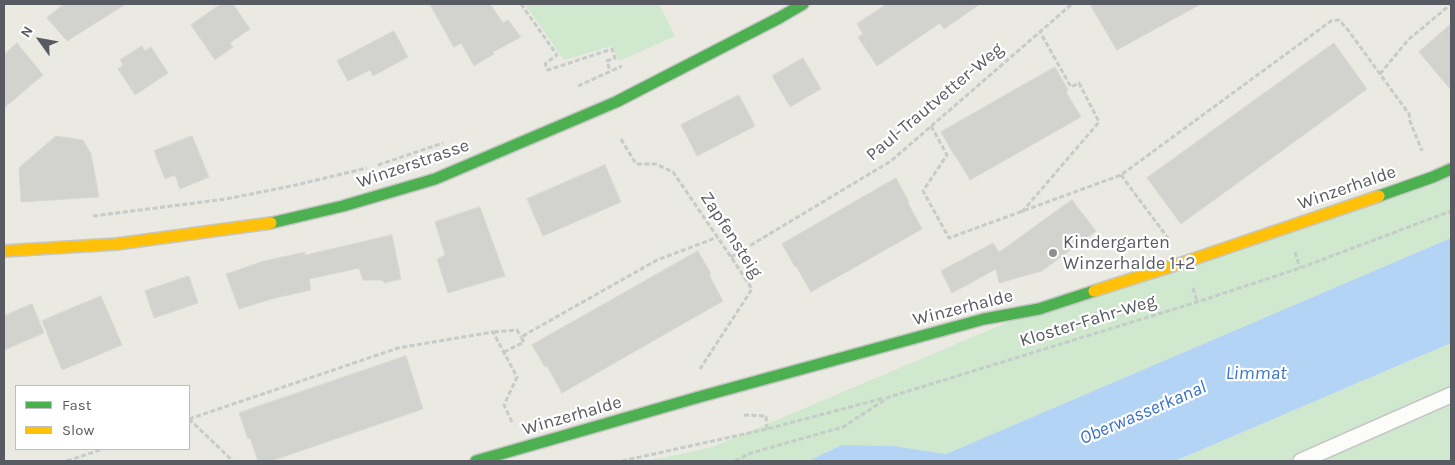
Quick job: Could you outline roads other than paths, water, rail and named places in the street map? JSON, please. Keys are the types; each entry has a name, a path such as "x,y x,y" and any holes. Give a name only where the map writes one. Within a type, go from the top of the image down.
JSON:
{"street":[{"name":"Winzerstrasse","path":"4,251 117,244 269,223 343,206 435,179 616,102 779,18 802,4"},
{"name":"Winzerhalde","path":"476,461 984,318 1039,309 1185,262 1433,177 1451,169"}],"lane":[{"path":"1301,461 1451,395"}],"water":[{"name":"Limmat","path":"1451,238 1451,343 1175,461 808,461 842,445 893,446 946,454"}],"place":[{"name":"Kindergarten Winzerhalde 1+2","path":"1053,253"}],"water label":[{"name":"Oberwasserkanal","path":"1143,413"}]}
